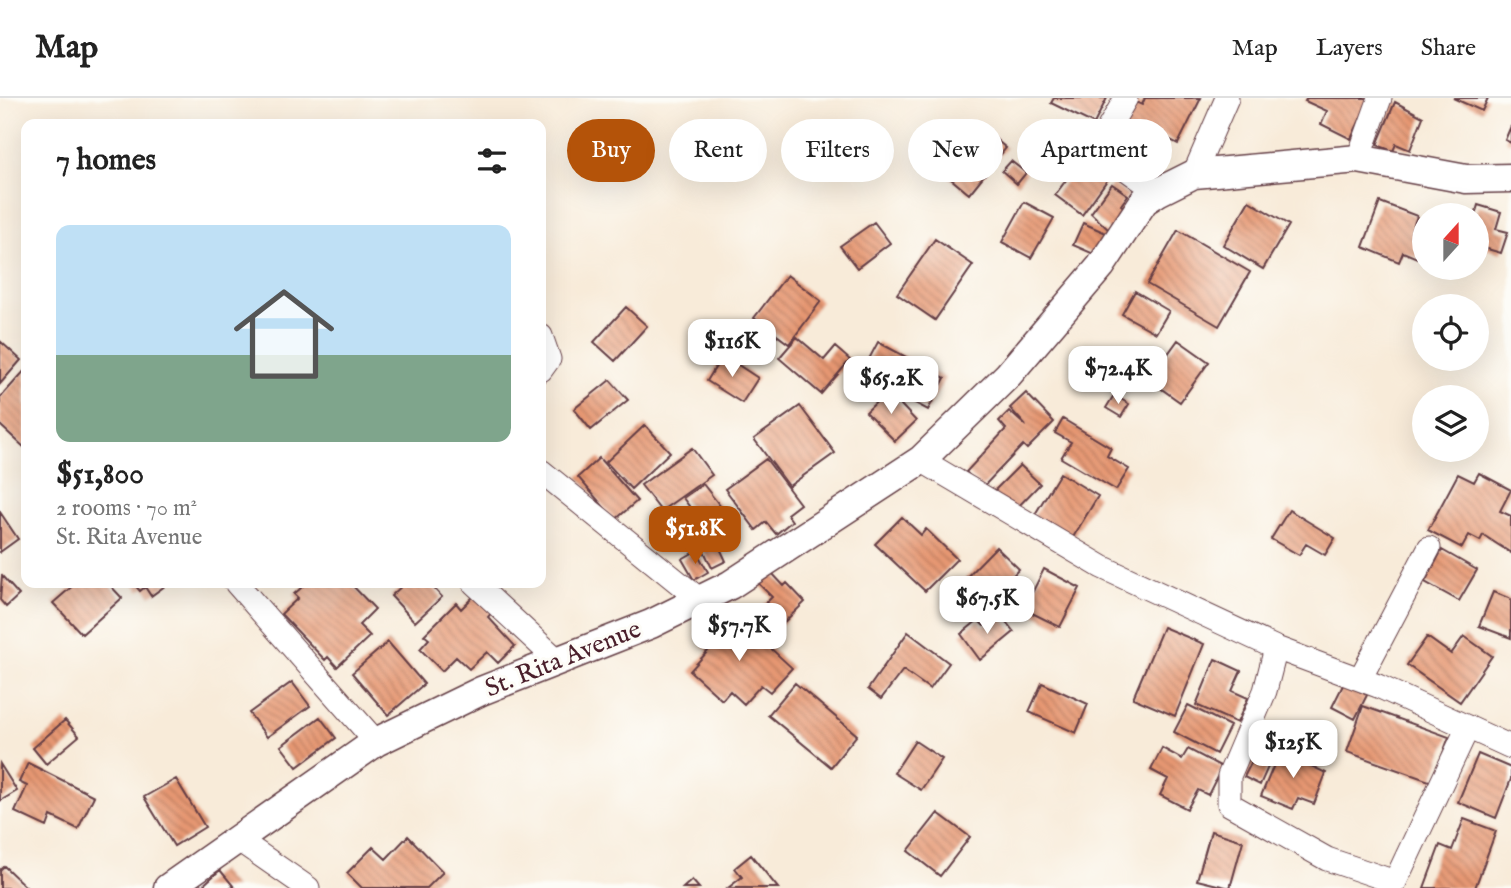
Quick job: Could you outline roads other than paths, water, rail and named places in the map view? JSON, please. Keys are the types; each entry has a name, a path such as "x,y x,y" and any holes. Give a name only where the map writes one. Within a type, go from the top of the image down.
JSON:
{"street":[{"path":"1126,98 1097,148 1158,192"},
{"path":"1194,174 1227,98"},
{"path":"1358,159 1380,98"},
{"name":"St. Rita Avenue","path":"168,888 376,742 481,691 652,624 730,585 921,460 1008,375 1101,266 1144,201 1158,192 1194,174 1358,159 1466,179 1511,178"},
{"path":"921,460 1102,567 1276,648 1360,679 1511,747"},
{"path":"546,475 700,600"},
{"path":"1360,679 1429,548"},
{"path":"240,588 376,742"},
{"path":"479,588 557,660"},
{"path":"1276,648 1265,691 1229,776 1229,804 1327,859 1395,882 1468,727"},
{"path":"236,838 308,888"}]}
